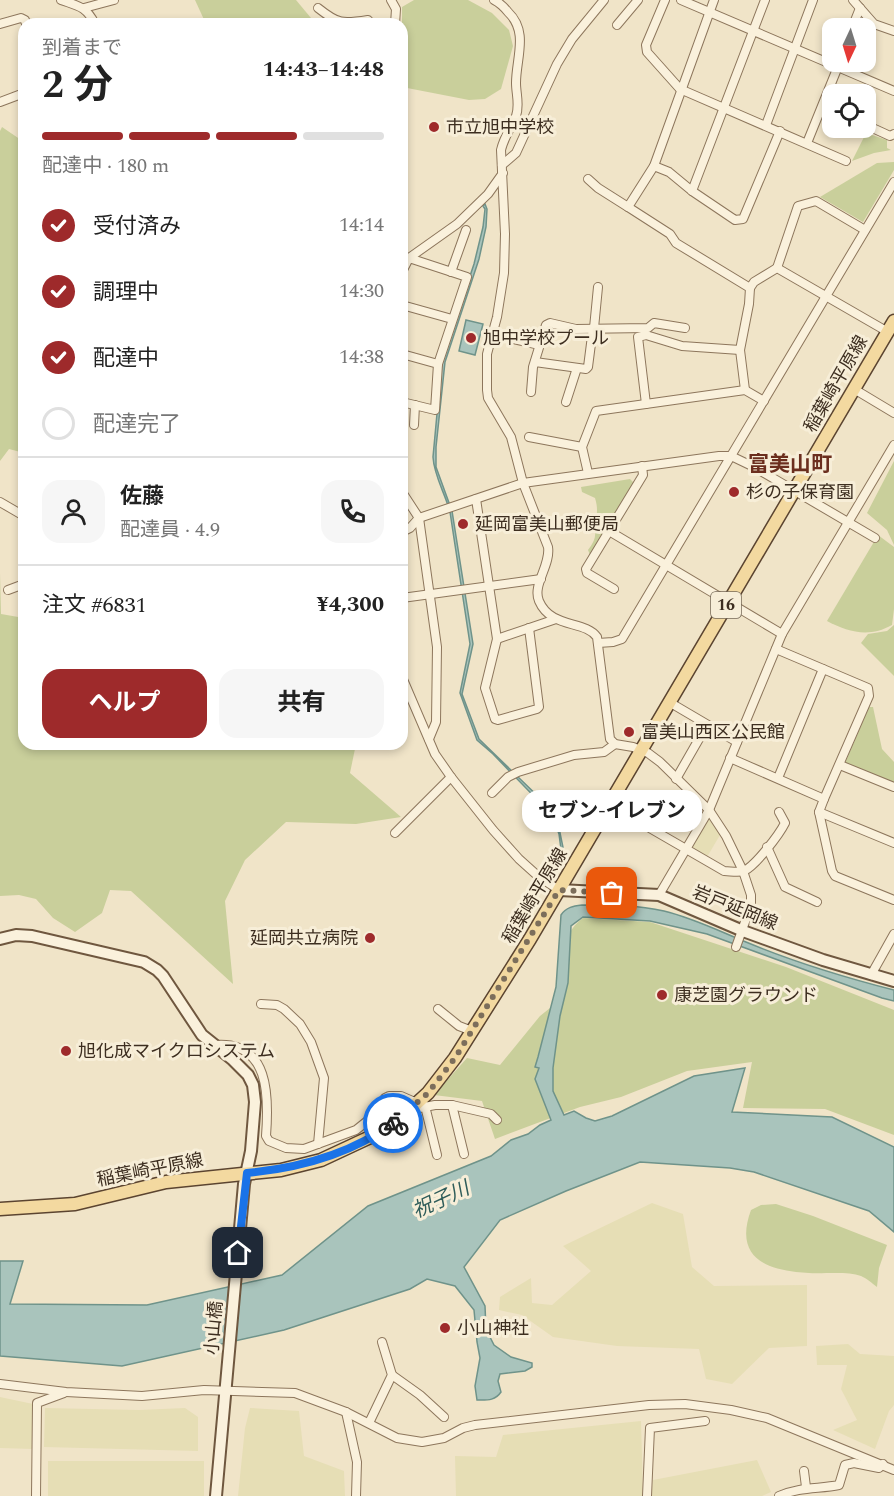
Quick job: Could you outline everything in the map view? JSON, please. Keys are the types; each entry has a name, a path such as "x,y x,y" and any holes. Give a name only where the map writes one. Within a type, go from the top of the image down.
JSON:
{"main road":[{"name":"稲葉崎平原線","path":"0,1209 75,1204 166,1182 245,1179 321,1160 381,1132 417,1106 455,1058 559,890 891,327"}],"street":[{"path":"61,0 84,8 92,18"},
{"path":"84,8 114,0"},
{"path":"391,0 396,9 395,18"},
{"path":"409,258 457,224 488,194 502,169 516,153 556,64 572,39 604,0"},
{"path":"617,25 638,0"},
{"path":"665,0 646,45 647,52 680,89 846,161"},
{"path":"681,0 822,58"},
{"path":"628,207 654,166 714,0"},
{"path":"692,191 765,0"},
{"path":"766,125 813,0"},
{"path":"853,0 874,24 894,31"},
{"path":"497,1 512,16 518,27 521,42 516,85 517,114 503,140 501,150 505,234 504,273 487,354 488,398 511,437 523,483 549,550 538,599 556,619 594,633 598,643 609,735 615,744"},
{"path":"318,8 331,18"},
{"path":"856,18 860,8"},
{"path":"390,18 396,9"},
{"path":"0,24 18,19"},
{"path":"855,72 894,91"},
{"path":"0,102 18,95"},
{"path":"807,143 822,109"},
{"path":"876,130 890,136 894,134"},
{"path":"654,166 669,172 692,191 735,220 742,219 780,131"},
{"path":"588,178 598,189 670,234 676,243 750,288"},
{"path":"598,643 622,639 894,182"},
{"path":"745,390 740,350 750,288 754,282 777,268 798,206 816,201 865,230"},
{"path":"451,272 466,230"},
{"path":"408,403 435,410 438,364 467,277 409,258"},
{"path":"777,268 826,296 891,327"},
{"path":"535,362 586,369 588,367 598,287"},
{"path":"408,307 452,319"},
{"path":"531,392 539,345 546,325 550,323 576,329 648,328 654,323 685,328"},
{"path":"492,334 539,345"},
{"path":"645,404 638,337 646,335 682,346 740,350"},
{"path":"408,356 438,364"},
{"path":"566,402 577,368"},
{"path":"854,389 894,413"},
{"path":"588,473 582,447 596,411 745,390 764,400"},
{"path":"414,425 415,405"},
{"path":"529,437 582,447"},
{"path":"658,895 709,810 782,634 894,445"},
{"path":"408,529 419,518 523,483 731,456 875,538"},
{"path":"614,590 587,573 586,569 643,475 642,466"},
{"path":"476,499 497,639 485,688 495,718 498,720 537,710 529,628"},
{"path":"408,501 419,518 437,647 436,722 429,739"},
{"path":"0,502 18,511"},
{"path":"609,531 782,634"},
{"path":"408,597 541,579"},
{"path":"8,590 18,586"},
{"path":"497,639 556,619"},
{"path":"776,649 867,688 869,696 819,812 835,876 894,900"},
{"path":"778,778 823,669"},
{"path":"408,691 435,754 452,777 519,859 539,877 559,890"},
{"path":"669,702 737,742"},
{"path":"676,779 707,725"},
{"path":"492,793 515,774 574,755 604,752 615,744 641,750 660,762 709,810 726,836 743,871 751,895 751,905 736,947"},
{"path":"730,758 824,799"},
{"path":"840,765 894,787"},
{"path":"395,833 452,777"},
{"path":"610,805 724,871 743,871 754,862 781,832 785,823 779,812"},
{"path":"819,812 894,843"},
{"path":"767,847 785,887 817,902"},
{"name":"岩戸延岡線","path":"559,890 658,895 743,931 832,963 894,981"},
{"path":"871,975 892,945 894,934"},
{"path":"0,939 16,935 32,936 144,962 163,976 202,1035 248,1075 253,1085 255,1102 268,1102"},
{"path":"261,1004 277,1005 284,1009 300,1024 311,1042 324,1078 318,1144"},
{"path":"438,1009 459,1026 472,1031"},
{"path":"213,1045 225,1044 237,1047 254,1058 264,1079 268,1102 266,1136 269,1141 286,1148 304,1149 356,1130 376,1114 385,1098 389,1096 401,1096 417,1106 452,1105 491,1114 497,1120"},
{"name":"小山橋","path":"216,1496 245,1179 255,1102"},
{"path":"452,1105 464,1154"},
{"path":"417,1106 437,1155"},
{"path":"382,1342 392,1375 420,1395 444,1417"},
{"path":"369,1423 392,1375"},
{"path":"0,1384 66,1392 142,1396 225,1390 295,1393 346,1412 397,1438 422,1442 444,1438 463,1428 475,1425 649,1405 685,1404 731,1410 767,1418 894,1470"},
{"path":"36,1496 37,1402 66,1392"},
{"path":"346,1412 357,1462 356,1496"},
{"path":"647,1496 650,1428 705,1421"},
{"path":"781,1496 806,1487 826,1488 839,1485 845,1465 854,1463 879,1468 883,1464"},
{"path":"804,1471 806,1487"},
{"path":"836,1485 838,1496"}],"shaded area":[{"path":"706,820 711,820 720,835 707,857 693,849 692,843"},
{"path":"652,1203 683,1214 692,1267 714,1286 807,1285 807,1346 769,1348 732,1384 706,1379 699,1349 617,1346 553,1337 522,1315 499,1310 500,1297 531,1278 532,1303 552,1305 591,1271 563,1246"},
{"path":"848,1344 860,1354 894,1356 894,1405 889,1411 875,1449 833,1430 857,1420 841,1389 847,1365 817,1365 816,1346"},
{"path":"0,1397 33,1404 33,1449 0,1448"},
{"path":"45,1408 139,1410 185,1408 198,1417 198,1451 44,1447"},
{"path":"250,1408 299,1411 304,1456 344,1471 345,1496 238,1496 245,1428"},
{"path":"641,1421 643,1496 456,1496 455,1456 496,1457 503,1435"},
{"path":"757,1460 771,1492 762,1496 651,1496 653,1480"},
{"path":"48,1461 204,1461 204,1496 48,1496"}],"green space":[{"path":"195,0 296,0 311,18 203,18"},
{"path":"414,0 468,0 492,13 509,30 513,46 501,89 485,99 469,100 408,88 408,18 402,18 402,7"},
{"path":"2,127 18,138 18,451 9,449 0,461 0,131"},
{"path":"876,136 887,140 887,148 891,150 852,161 864,138"},
{"path":"894,162 894,170 863,222 820,197 877,163"},
{"path":"894,461 894,545 887,530 867,513"},
{"path":"630,479 634,483 590,555 588,550 595,536 597,505 595,498 582,492 581,487"},
{"path":"878,535 894,547 892,625 875,631 859,632 827,621"},
{"path":"0,573 1,614 18,617 18,750 355,750 350,773 401,817 356,824 286,822 245,860 225,901 233,984 131,891 110,890 102,913 75,932 53,918 36,899 19,895 0,896"},
{"path":"894,625 894,676 861,643 868,634 887,631"},
{"path":"869,707 873,707 882,749 894,762 894,783 845,763"},
{"path":"583,918 650,922 786,967 894,1010 894,1135 825,1109 743,1108 752,1062 687,1071 621,1097 580,1107 495,1139 482,1101 434,1095 467,1058 500,1065 540,1016 555,1004 564,946 575,925"},
{"path":"776,1204 887,1245 879,1268 877,1287 856,1274 794,1272 768,1265 758,1259 751,1251 747,1240 751,1210 761,1205"}],"water":[{"path":"485,204 486,227 479,259 445,362 436,447 436,467 452,511 473,644 462,694 479,739 551,809 559,828 565,857 562,857 559,834 552,815 477,740 460,693 470,644 450,512 435,471 433,457 442,360 474,264 483,227 485,209 483,206"},
{"name":"旭中学校プール","path":"466,320 483,324 475,355 459,351"},
{"name":"祝子川","path":"573,906 634,906 675,914 800,963 894,990 894,1001 882,998 707,934 650,921 583,917 571,926 568,983 560,1016 553,1068 553,1091 564,1115 574,1111 595,1121 612,1116 694,1076 745,1068 732,1112 832,1117 894,1147 894,1232 869,1211 754,1172 730,1168 640,1162 566,1191 500,1220 464,1267 485,1306 486,1329 494,1345 511,1357 532,1363 532,1367 525,1371 500,1374 498,1381 501,1392 496,1397 487,1400 477,1400 475,1386 480,1358 474,1310 455,1286 427,1279 410,1289 284,1330 122,1366 0,1356 0,1261 23,1261 10,1304 147,1305 282,1275 368,1206 491,1156 511,1140 528,1134 551,1120 535,1079 539,1068 535,1067 556,987 561,915"}],"way so far":[{"path":"393,1123 428,1093 455,1058 559,890 612,893"}],"place":[{"name":"市立旭中学校","path":"434,127"},
{"name":"旭中学校プール","path":"471,338"},
{"name":"杉の子保育園","path":"734,492"},
{"name":"延岡富美山郵便局","path":"463,524"},
{"name":"富美山西区公民館","path":"629,732"},
{"name":"セブン-イレブン","path":"612,893"},
{"name":"延岡共立病院","path":"370,938"},
{"name":"康芝園グラウンド","path":"662,995"},
{"name":"旭化成マイクロシステム","path":"66,1051"},
{"name":"小山神社","path":"445,1328"}],"district":[{"name":"富美山町","path":"790,465"}],"route":[{"path":"238,1253 247,1173 281,1170 321,1160 352,1147 393,1123"}]}
